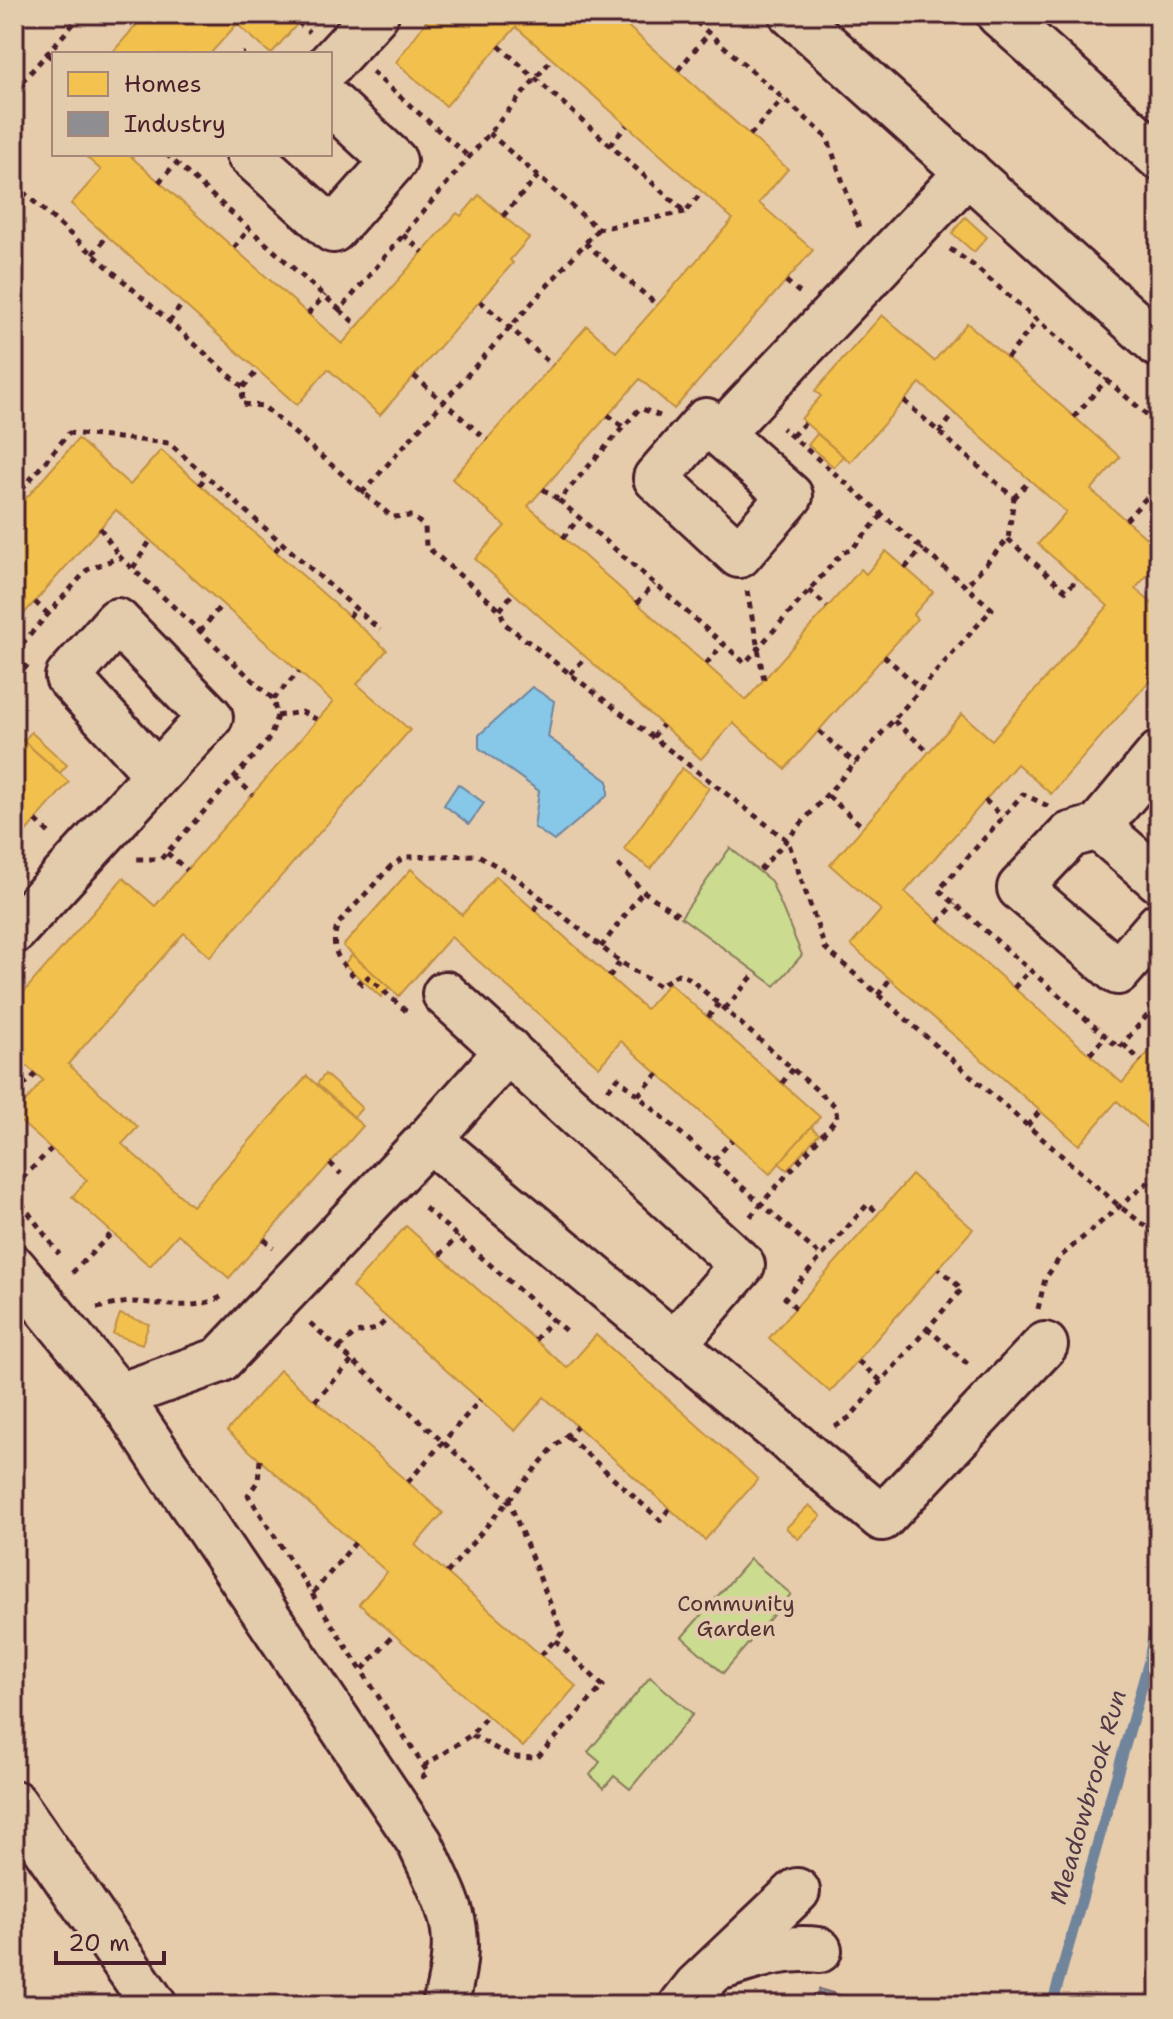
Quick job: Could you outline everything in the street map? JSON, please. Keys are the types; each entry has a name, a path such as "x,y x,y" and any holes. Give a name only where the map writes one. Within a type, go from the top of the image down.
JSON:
{"street":[{"path":"348,66 376,14"},
{"path":"792,14 1159,345"},
{"path":"999,14 1159,157"},
{"path":"251,156 333,230 394,161 332,104"},
{"path":"721,433 968,172"},
{"path":"706,421 790,496 739,555 656,478 706,421"},
{"path":"1159,754 1098,827 1070,835 1020,888 1118,972 1159,925"},
{"path":"14,931 157,774"},
{"path":"1098,827 1159,880"},
{"path":"426,1003 508,1050 742,1265 675,1343"},
{"path":"119,1396 220,1360 429,1139 508,1050"},
{"path":"429,1139 882,1518 1045,1345"},
{"path":"19,1282 119,1396 420,1843 455,1920 456,1963 445,2005"},
{"path":"14,1803 154,2005"},
{"path":"682,2005 797,1891"},
{"path":"715,1969 770,1951 796,1947 819,1950"}],"path":[{"path":"14,91 82,14"},
{"path":"687,14 827,137 862,234 874,225"},
{"path":"678,70 709,33"},
{"path":"499,46 685,212"},
{"path":"47,54 52,58"},
{"path":"348,66 469,157"},
{"path":"750,135 783,99"},
{"path":"610,145 627,125"},
{"path":"489,133 598,229"},
{"path":"159,182 176,163"},
{"path":"503,216 538,176"},
{"path":"14,184 243,387"},
{"path":"362,493 598,229 685,212 702,192"},
{"path":"921,220 941,244 973,265 1159,425"},
{"path":"234,248 249,229"},
{"path":"403,235 423,252"},
{"path":"93,254 107,236"},
{"path":"585,243 657,305"},
{"path":"786,281 804,297 813,286"},
{"path":"308,314 325,295"},
{"path":"480,301 552,365"},
{"path":"169,322 183,303"},
{"path":"340,310 358,326"},
{"path":"1007,358 1037,321"},
{"path":"258,370 243,387 242,404 263,406 392,517 412,516 425,527 426,546 500,610 505,624 788,841 825,948 1119,1206 1159,1236"},
{"path":"414,376 487,440"},
{"path":"1074,417 1107,379"},
{"path":"904,401 1014,498"},
{"path":"559,500 640,408 663,417"},
{"path":"939,433 954,414"},
{"path":"608,415 623,427"},
{"path":"760,870 992,609 773,421"},
{"path":"792,436 805,423"},
{"path":"14,499 69,433 169,443 380,630"},
{"path":"200,485 206,475"},
{"path":"966,586 1008,539 1014,498 1030,480"},
{"path":"1126,520 1159,484"},
{"path":"543,489 745,663 809,590 883,514"},
{"path":"563,538 579,518"},
{"path":"100,528 120,557"},
{"path":"1008,539 1066,591 1077,579"},
{"path":"133,568 150,541"},
{"path":"275,551 282,542"},
{"path":"905,568 923,548"},
{"path":"739,555 764,680"},
{"path":"637,603 654,584"},
{"path":"809,590 827,607"},
{"path":"500,610 513,593"},
{"path":"35,602 48,614"},
{"path":"200,632 222,604"},
{"path":"349,617 356,608"},
{"path":"706,664 723,644"},
{"path":"884,656 921,689"},
{"path":"570,674 586,657"},
{"path":"273,699 299,672"},
{"path":"277,716 302,712 318,720"},
{"path":"894,721 929,752"},
{"path":"653,737 663,725"},
{"path":"819,731 856,764"},
{"path":"235,777 253,795"},
{"path":"828,796 863,827"},
{"path":"985,800 1003,817"},
{"path":"36,820 51,834"},
{"path":"167,853 187,870"},
{"path":"426,1003 368,977 362,984 335,958 333,936 338,924 391,866 405,857 478,855 514,876 620,962 659,986 678,974 689,978 835,1106 837,1118 723,1246"},
{"path":"618,865 643,891 681,917"},
{"path":"601,947 643,891"},
{"path":"534,910 543,899"},
{"path":"938,922 955,904"},
{"path":"609,977 620,962"},
{"path":"1014,988 1030,970"},
{"path":"708,1017 756,972"},
{"path":"878,995 890,979"},
{"path":"1090,1054 1106,1036"},
{"path":"1123,1044 1141,1061"},
{"path":"782,1083 793,1069"},
{"path":"14,1094 36,1074"},
{"path":"638,1095 658,1074"},
{"path":"1027,1126 1040,1111"},
{"path":"714,1160 732,1140"},
{"path":"51,1149 14,1190 80,1285"},
{"path":"1045,1345 1036,1317 1045,1279 1061,1256 1159,1173"},
{"path":"796,1308 785,1298 868,1204 878,1213"},
{"path":"425,1208 566,1331"},
{"path":"72,1273 112,1233"},
{"path":"440,1255 458,1236"},
{"path":"809,1459 837,1424 850,1417 962,1289 939,1269"},
{"path":"88,1296 97,1308 131,1302 162,1307 211,1302 256,1280 279,1297 509,1501 562,1633 541,1655"},
{"path":"339,1348 356,1333 377,1329 388,1318"},
{"path":"535,1340 553,1318"},
{"path":"927,1328 1000,1393"},
{"path":"315,1401 352,1361"},
{"path":"858,1361 881,1381"},
{"path":"408,1482 480,1400"},
{"path":"447,1573 552,1449 577,1426"},
{"path":"568,1437 660,1520 670,1508"},
{"path":"260,1460 258,1481 248,1495 428,1773 389,1797"},
{"path":"313,1593 355,1543"},
{"path":"363,1669 394,1634"},
{"path":"471,1735 512,1757 537,1758 603,1686 555,1640"},
{"path":"424,1766 471,1735 487,1716"}],"green space":[{"path":"730,848 771,881 802,955 775,986 681,917"},
{"name":"Community Garden","path":"750,1559 791,1594 723,1673 682,1637"},
{"path":"650,1677 693,1714 630,1789 614,1776 604,1788 590,1775 600,1762 588,1752"}],"water":[{"path":"532,687 554,701 548,737 608,781 608,795 554,841 534,827 539,791 479,748 479,735"},
{"path":"458,784 484,803 469,824 444,805"}],"building: Homes":[{"path":"146,14 306,14 273,52 269,52 237,24 212,52 113,52"},
{"path":"432,14 614,14 788,169 759,203 813,250 674,409 640,379 528,506 746,700 861,569 866,574 886,551 933,592 913,615 917,619 785,769 733,723 701,759 475,559 505,526 452,479 587,326 616,352 733,219 516,27 446,106 396,62"},
{"path":"85,156 130,156 342,344 457,213 461,216 479,195 529,238 510,260 513,263 380,415 328,369 297,405 71,204 101,170"},
{"path":"965,217 987,237 974,252 952,233"},
{"path":"882,315 934,361 967,323 1120,457 1091,490 1159,549 1159,562 1135,589 1159,609 1159,670 1051,794 1017,764 905,892 1122,1083 1159,1040 1159,1139 1117,1101 1079,1145 851,945 881,910 830,865 962,714 992,740 1108,606 1038,544 1066,512 920,383 850,462 801,419 821,396 815,391"},
{"path":"817,434 843,456 834,467 808,445"},
{"path":"78,439 130,485 161,450 387,650 357,684 410,730 210,957 184,933 68,1064 138,1127 122,1144 192,1206 307,1076 363,1126 229,1278 178,1234 150,1266 72,1197 87,1180 14,1116 43,1080 14,1055 14,1003 123,878 155,906 333,702 116,510 14,625 14,512"},
{"path":"14,732 69,782 14,845"},
{"path":"31,732 67,765 60,773 24,741"},
{"path":"682,768 709,788 651,869 624,849"},
{"path":"411,869 462,915 496,876 646,1009 669,983 820,1117 770,1174 621,1041 599,1067 451,937 399,996 343,946"},
{"path":"352,955 389,987 381,997 344,964"},
{"path":"325,1074 362,1108 354,1117 317,1084"},
{"path":"811,1127 819,1134 787,1170 779,1163"},
{"path":"912,1175 973,1229 830,1392 769,1338"},
{"path":"406,1226 567,1368 596,1335 758,1479 705,1540 544,1397 515,1431 352,1287"},
{"path":"120,1314 149,1324 142,1344 113,1334"},
{"path":"280,1370 443,1513 415,1545 576,1686 523,1747 359,1604 387,1572 227,1431"},
{"path":"809,1505 821,1516 798,1539 786,1528"}],"building: Industry":[{"path":"819,1989 857,2000 855,2005 814,2005"}],"waterway":[{"name":"Meadowbrook Run","path":"1052,2005 1149,1661 1159,1600"}]}
